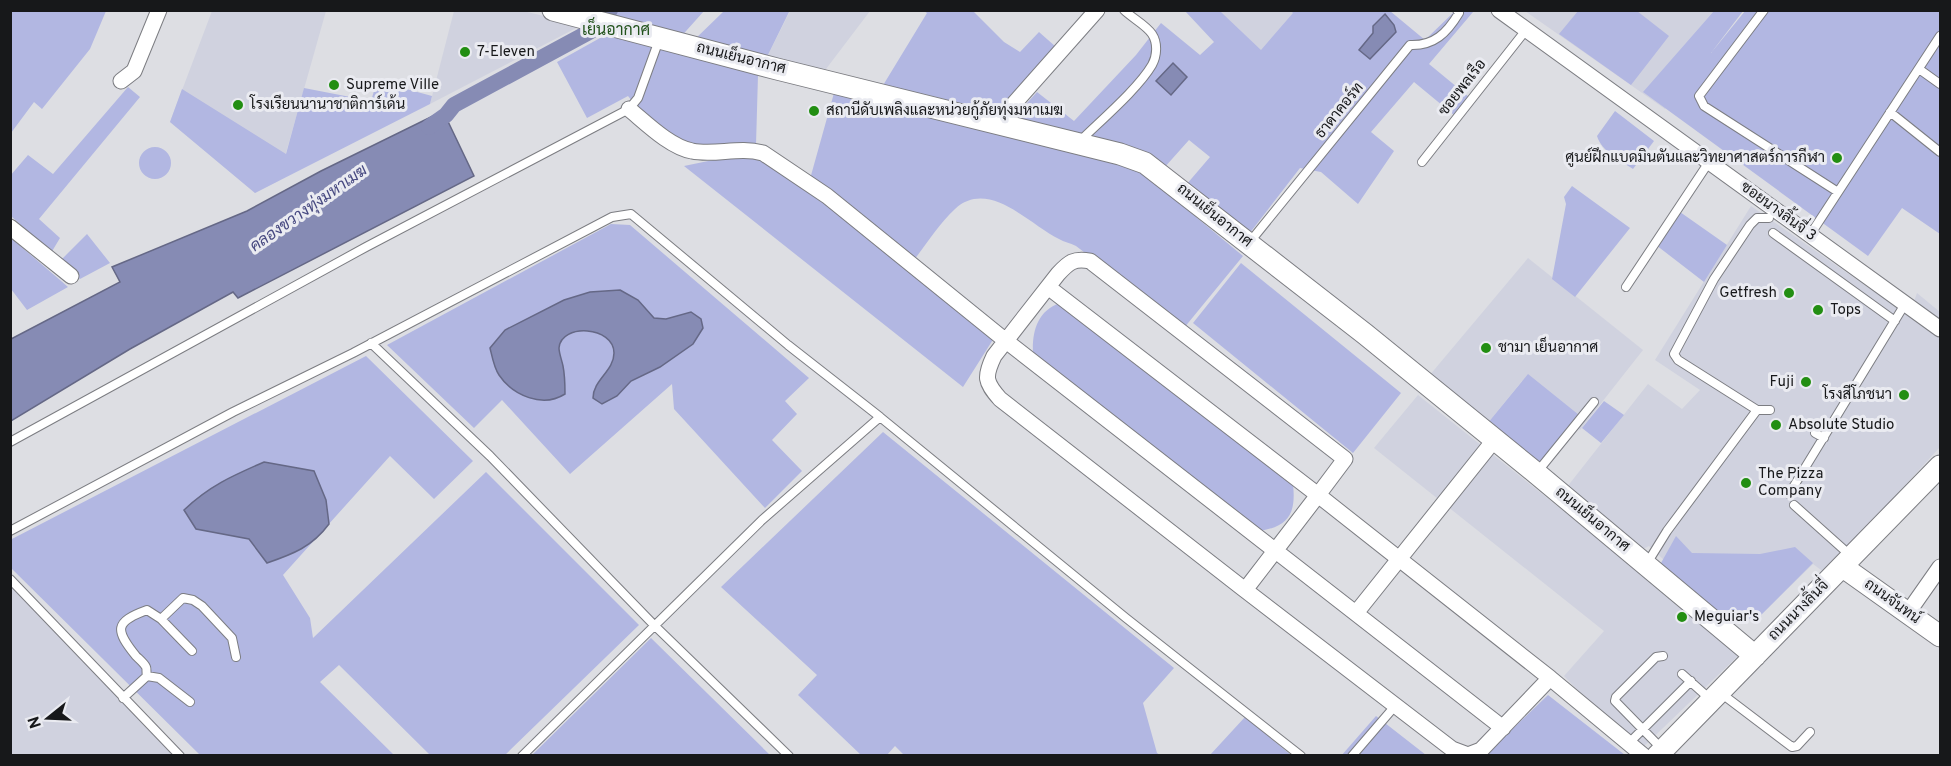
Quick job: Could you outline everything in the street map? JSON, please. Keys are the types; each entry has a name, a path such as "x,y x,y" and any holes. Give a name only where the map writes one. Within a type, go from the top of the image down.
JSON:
{"street":[{"path":"122,81 134,70 159,10"},
{"name":"ถนนเย็นอากาศ","path":"553,10 1120,154 1145,163 1358,328 1536,472 1755,656"},
{"path":"996,124 1097,10"},
{"name":"ซอยนางลิ้นจี่ 3","path":"1499,10 1708,162 1772,214 1810,235 1941,329"},
{"path":"628,110 659,134 690,151 750,150 774,159 827,196 1006,341 1503,728"},
{"path":"10,227 71,276"},
{"path":"1245,591 1345,459 1090,261 1079,259 1067,264 994,357 988,370 987,380 1000,399 1245,591 1452,749 1468,755 1481,750 1550,678"},
{"path":"1048,287 1318,495 1629,743 1654,754"},
{"path":"1356,613 1495,439"},
{"name":"ถนนนางลิ้นจี่","path":"1654,754 1755,656 1941,466"},
{"name":"ถนนจันทน์","path":"1848,562 1907,614 1941,636"},
{"path":"1907,614 1941,567"}],"lane":[{"path":"1077,143 1140,81 1152,64 1156,53 1156,44 1152,34 1124,10"},
{"name":"ธาดาคอร์ท","path":"1248,244 1410,45 1436,41 1455,20 1459,14 1457,10"},
{"path":"1764,10 1699,96 1704,106 1838,192"},
{"name":"ซอยพลเรือ","path":"1422,162 1526,30"},
{"path":"1810,235 1941,36"},
{"path":"10,442 366,247 628,110 638,98 660,39"},
{"path":"1919,69 1941,84"},
{"path":"1890,112 1941,152"},
{"path":"1626,287 1708,162"},
{"path":"10,531 233,412 612,217 631,214 788,345 1301,756"},
{"path":"1770,410 1757,410 1678,360 1674,354 1714,279 1757,218 1772,214 1772,235 1895,321"},
{"path":"1789,494 1905,304"},
{"path":"371,343 490,456 654,625 789,756"},
{"path":"1536,472 1594,402"},
{"path":"1646,566 1667,531 1757,410"},
{"path":"522,756 762,520 880,417"},
{"path":"1815,433 1824,438"},
{"path":"1794,505 1848,562"},
{"path":"10,579 180,756"},
{"path":"161,620 183,598 193,600 232,638 236,657"},
{"path":"147,676 146,666 123,639 120,629 122,623 132,615 147,610 161,620 192,651"},
{"path":"1654,754 1642,730 1615,700 1650,666 1656,657 1663,656"},
{"path":"1682,674 1788,745 1797,746 1810,732"},
{"path":"123,698 147,676"},
{"path":"147,676 159,678 190,702"},
{"path":"1629,743 1691,681"},
{"path":"1671,686 1678,694"},
{"path":"1654,703 1662,710"},
{"path":"1352,756 1395,705"}],"shaded area":[{"path":"11,10 106,11 90,49 42,109 34,102 11,133"},
{"name":"โรงเรียนนานาชาติการ์เด้น","path":"212,11 326,11 278,181 255,193 170,122"},
{"path":"454,11 523,11 582,25 430,104"},
{"path":"615,11 704,11 678,40 610,14"},
{"path":"724,11 789,12 765,61 691,43"},
{"path":"790,11 870,11 823,73 765,61"},
{"path":"924,11 973,11 1004,42 1020,52 1039,32 1056,47 999,108 992,111 928,95 882,87 927,13"},
{"path":"1185,11 1220,11 1261,50 1293,13 1291,11 1390,11 1425,40 1455,11 1472,11 1429,64 1469,97 1454,115 1414,82 1371,132 1394,151 1358,204 1321,172 1300,168 1249,234 1186,185 1210,157 1189,140 1164,168 1010,122 1037,92 1074,121 1136,55 1161,23 1200,55 1214,42"},
{"path":"1220,11 1312,11 1290,78"},
{"path":"1525,11 1743,11 1665,109"},
{"path":"1578,11 1637,11 1669,36 1631,85 1559,34"},
{"name":"ศูนย์ฝึกแบดมินตันและวิทยาศาสตร์การกีฬา","path":"1714,11 1743,11 1711,53 1745,11 1940,11 1940,234 1902,208 1868,256 1643,92"},
{"path":"609,33 758,75 756,145 708,147 686,143 658,125 628,96 587,118 557,62"},
{"path":"377,81 432,96 430,104 255,193 170,122 182,89 286,154 304,88 371,101"},
{"path":"128,87 140,97 39,219 60,238 51,253 11,216 10,176 28,155 53,174"},
{"path":"834,93 1138,169 1243,256 1184,328 1076,246 1059,239 1009,207 995,201 982,199 968,201 955,209 914,260 810,179"},
{"path":"1615,111 1654,141 1633,169 1607,151 1597,136"},
{"path":"155,147 166,152 171,163 166,174 155,179 144,174 139,163 144,152"},
{"path":"747,153 765,156 994,338 963,387 684,166"},
{"path":"1572,186 1630,228 1575,297 1552,279 1566,204 1564,197"},
{"path":"1751,206 1909,316 1917,293 1940,312 1940,447 1825,573 1813,564 1758,618 1727,619 1649,546 1641,550 1567,487 1648,384 1682,409 1700,390 1655,360"},
{"path":"1680,212 1727,245 1704,282 1656,245"},
{"path":"611,224 630,225 809,378 785,401 797,414 772,440 802,471 765,508 674,409 672,384 570,474 502,400 474,428 387,345"},
{"path":"87,234 110,263 80,279 60,261"},
{"path":"11,238 68,287 27,310 11,289"},
{"path":"1528,258 1643,350 1580,430 1522,381 1487,424 1429,376"},
{"path":"1241,263 1401,393 1353,453 1193,323"},
{"path":"1060,303 1293,484 1292,510 1289,516 1278,525 1260,531 1033,354 1035,330 1041,317 1046,311"},
{"path":"366,356 473,461 434,499 390,456 283,575 310,618 313,638 486,472 639,625 505,755 430,755 339,665 320,682 394,755 200,755 11,568 10,540"},
{"path":"1528,374 1579,415 1540,465 1487,424"},
{"path":"1418,395 1650,580 1739,655 1638,752 1564,676 1604,631 1374,448"},
{"path":"1604,401 1624,415 1601,443 1582,428"},
{"path":"883,432 1174,668 1143,703 1157,753 1160,755 905,756 895,746 887,755 861,755 798,695 817,675 721,587"},
{"path":"1676,536 1692,553 1760,554 1795,547 1813,563 1758,618 1727,619 1661,563"},
{"path":"11,586 184,755 11,755"},
{"path":"651,638 770,755 532,755"},
{"path":"1548,695 1625,755 1484,756"},
{"path":"1376,716 1426,755 1341,756"},
{"path":"1245,717 1291,755 1210,755"}],"water":[{"path":"1385,14 1394,25 1396,32 1370,59 1359,50 1373,33 1373,26"},
{"path":"1173,63 1187,77 1171,95 1156,81"},
{"path":"443,111 474,176 238,298 233,292 130,349 11,421 11,339 120,282 112,267 247,211 321,171"},
{"path":"620,290 638,300 654,318 666,319 691,312 701,319 703,328 693,344 660,367 631,381 617,396 602,404 593,398 594,392 611,365 614,353 612,344 606,337 597,333 577,331 568,334 562,340 559,348 565,394 556,398 538,400 529,398 512,389 499,375 490,348 505,330 564,300 590,292"},
{"path":"264,462 314,471 326,500 329,524 309,544 267,563 249,539 196,529 184,510 212,488"}],"waterway":[{"name":"คลองขวางทุ่งมหาเมฆ","path":"429,127 446,115 454,105 591,31 610,10"}],"place":[{"name":"7-Eleven","path":"465,52"},
{"name":"Supreme Ville","path":"334,85"},
{"name":"โรงเรียนนานาชาติการ์เด้น","path":"238,105"},
{"name":"สถานีดับเพลิงและหน่วยกู้ภัยทุ่งมหาเมฆ","path":"814,111"},
{"name":"ศูนย์ฝึกแบดมินตันและวิทยาศาสตร์การกีฬา","path":"1837,158"},
{"name":"Getfresh","path":"1789,293"},
{"name":"Tops","path":"1818,310"},
{"name":"ชามา เย็นอากาศ","path":"1486,348"},
{"name":"Fuji","path":"1806,382"},
{"name":"โรงสีโภชนา","path":"1904,395"},
{"name":"Absolute Studio","path":"1776,425"},
{"name":"The Pizza Company","path":"1746,483"},
{"name":"Meguiar's","path":"1682,617"}],"district":[{"name":"เย็นอากาศ","path":"616,31"}]}
